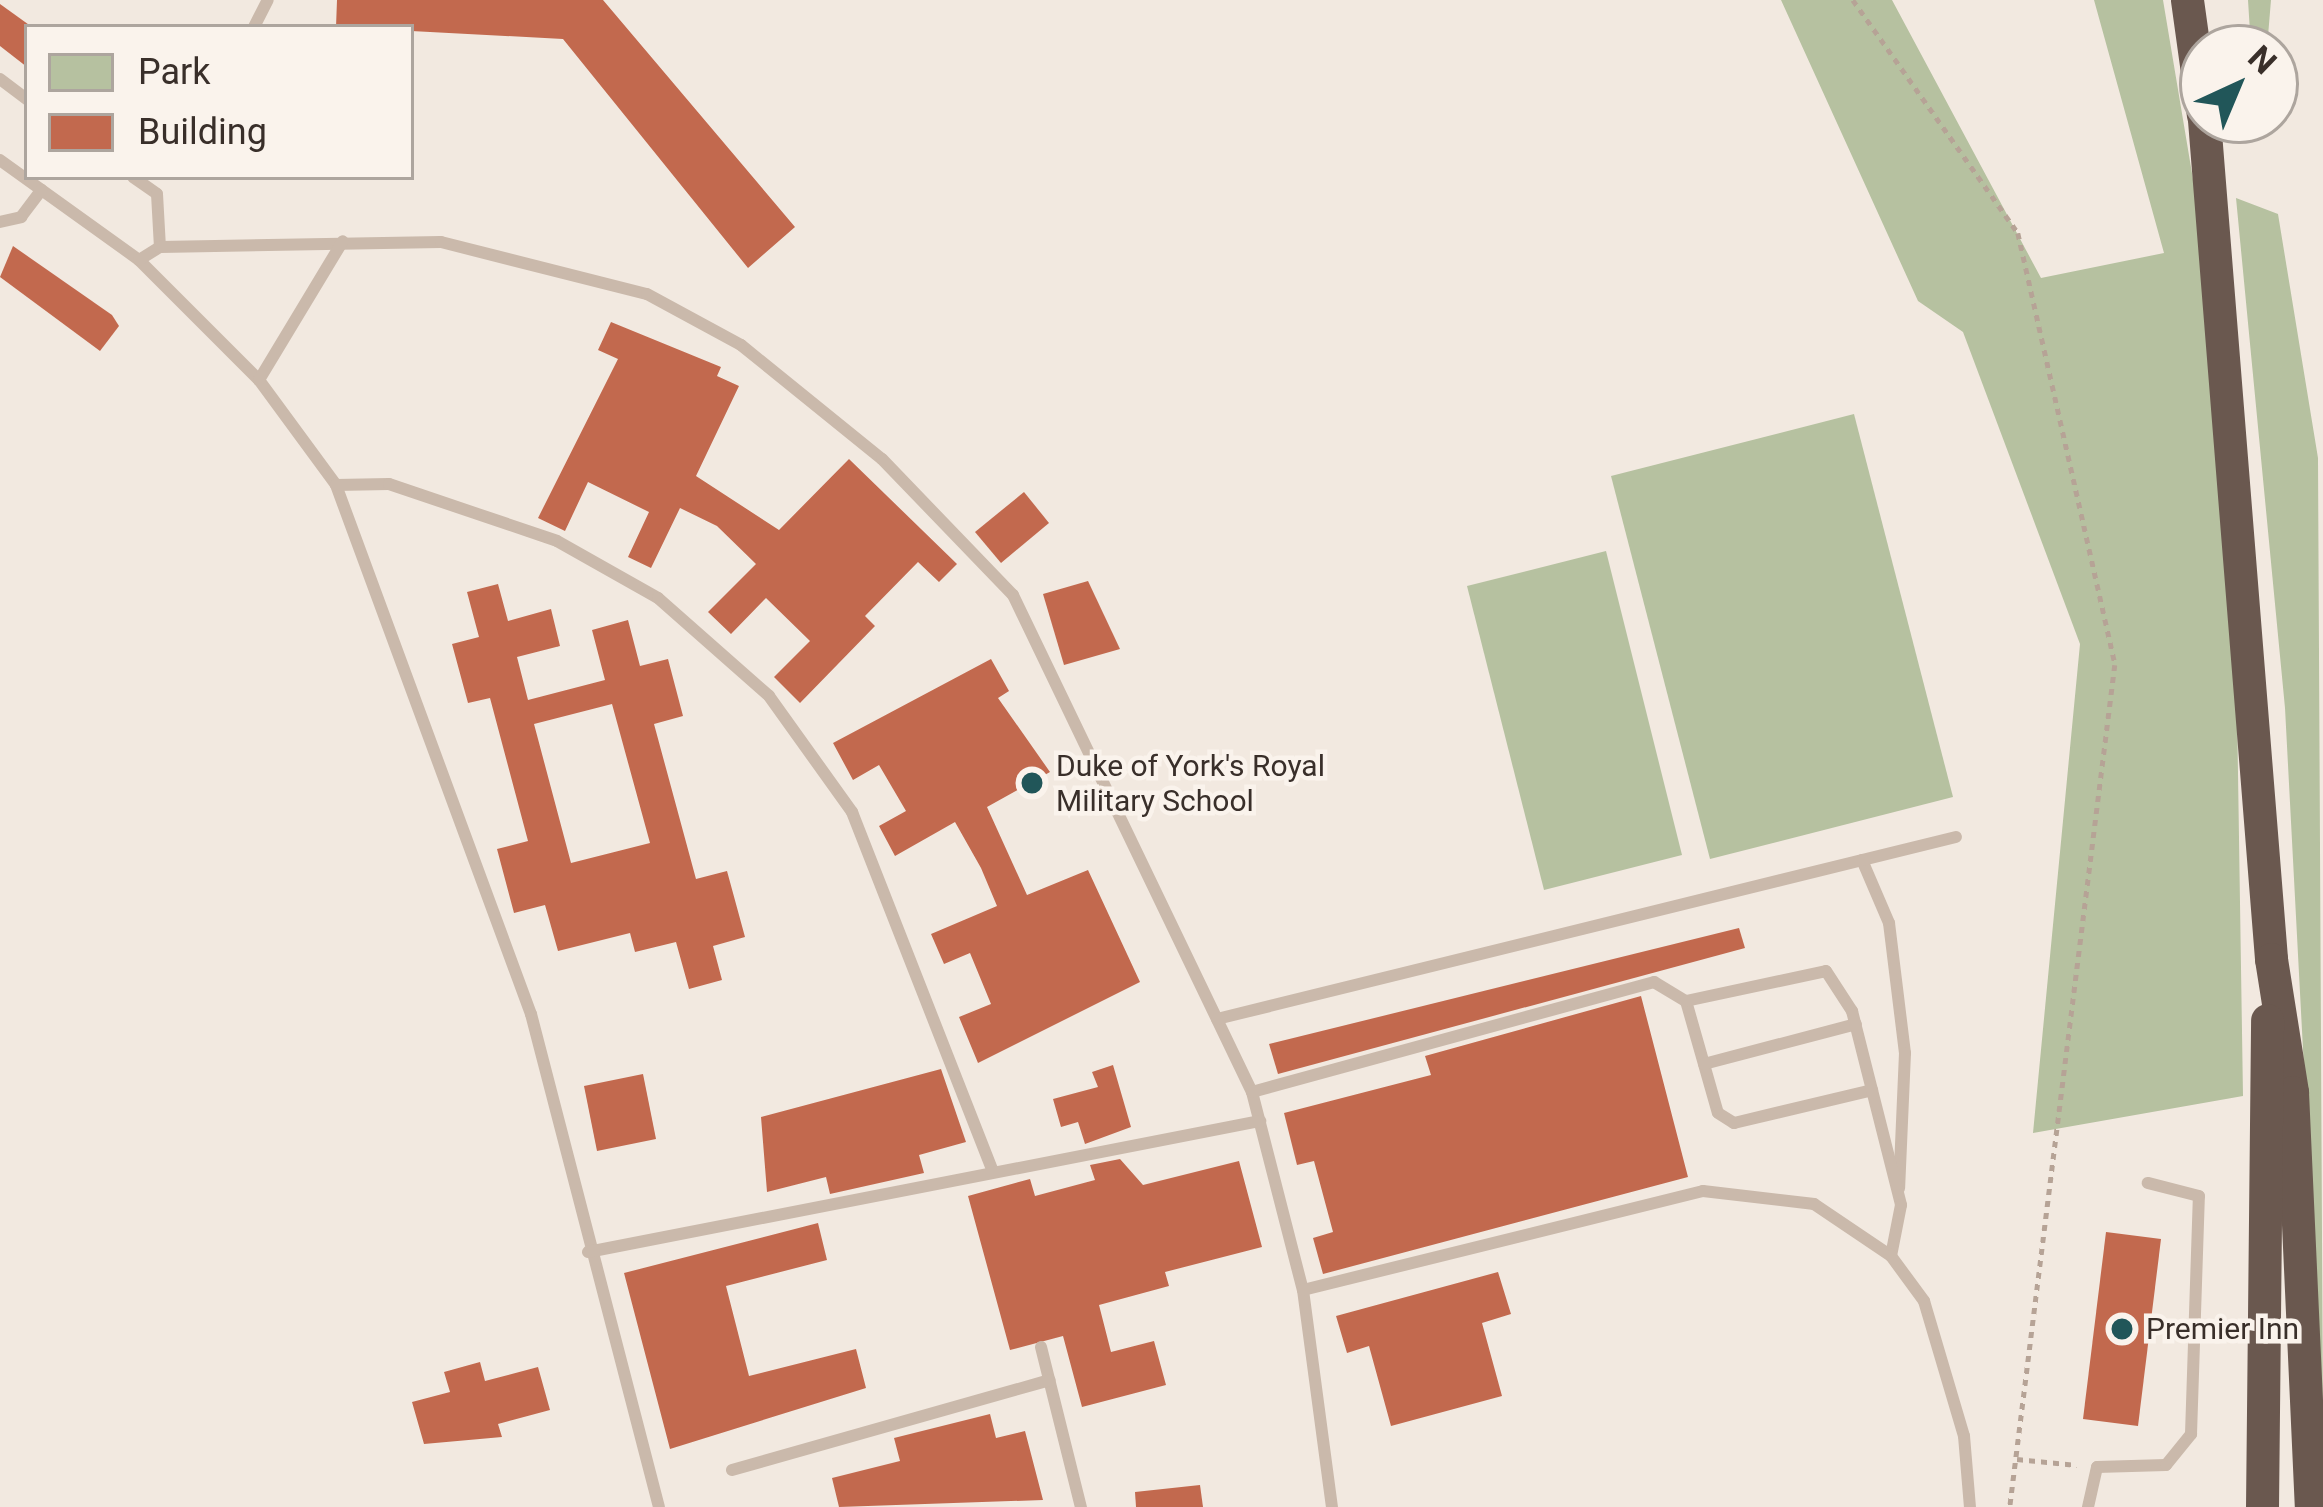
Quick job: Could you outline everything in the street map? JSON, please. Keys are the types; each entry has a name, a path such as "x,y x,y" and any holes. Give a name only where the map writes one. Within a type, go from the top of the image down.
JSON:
{"highway":[{"path":"2205,144 2271,959 2292,1092 2311,1507"},
{"path":"2262,1507 2271,959"}],"lane":[{"path":"27,180 139,260 259,380 336,485 472,832 659,1507"},
{"path":"137,180 157,194"},
{"path":"160,247 157,194 165,180"},
{"path":"0,223 20,217 41,190"},
{"path":"259,380 343,241"},
{"path":"139,260 160,247 442,242 646,294 741,345 882,459 1013,595 1252,1092 1303,1290 1332,1507"},
{"path":"336,485 389,484 557,541 658,598 769,696 852,812 992,1170"},
{"path":"1217,1019 1956,837"},
{"path":"1862,860 1889,923 1905,1053 1898,1196"},
{"path":"1252,1092 1654,982 1686,1000 1826,971 1856,1024 1898,1196 1904,1232 1891,1256"},
{"path":"1686,1000 1718,1113 1734,1123 1872,1090"},
{"path":"1704,1064 1856,1024"},
{"path":"588,1252 1260,1121"},
{"path":"2088,1507 2097,1467 2166,1465 2191,1434 2199,1196 2148,1184"},
{"path":"1303,1290 1703,1192 1814,1204 1891,1256 1924,1301 1947,1361 1970,1507"},
{"path":"1041,1348 1081,1507"},
{"path":"732,1470 1050,1380"}],"path":[{"path":"1852,0 2018,233 2115,665 2010,1507"},
{"path":"2017,1459 2097,1467"}],"green space":[{"path":"1781,0 1892,0 2041,278 2164,253 2094,0 2163,0 2179,96 2179,144 2187,144 2202,233 2235,579 2243,1096 2033,1133 2080,644 1963,332 1918,301"},
{"path":"2248,0 2271,0 2269,24 2250,24"},
{"path":"2236,198 2278,214 2318,458 2323,1429 2285,708"},
{"path":"1854,414 1953,797 1710,859 1611,476"},
{"path":"1606,551 1682,855 1544,890 1467,586"}],"building":[{"path":"337,0 603,0 795,227 748,268 563,39 414,31 414,24 336,24"},
{"path":"0,4 28,24 24,24 24,65 0,46"},
{"path":"13,246 112,315 119,326 100,351 0,277"},
{"path":"611,322 721,367 717,376 739,386 696,476 779,530 849,459 957,564 939,582 918,562 865,616 875,626 800,703 774,677 810,641 766,598 731,634 708,612 756,564 717,526 680,508 651,568 628,557 649,512 588,482 565,531 538,518 618,359 598,350"},
{"path":"1024,492 1049,523 1001,563 975,532"},
{"path":"1088,581 1120,649 1064,665 1043,594"},
{"path":"498,584 508,621 551,609 560,646 517,657 528,700 605,680 592,630 628,620 640,666 668,659 683,716 654,724 696,879 727,871 745,937 713,946 722,980 689,989 676,942 635,952 630,933 558,951 545,905 514,913 497,849 528,841 490,698 468,703 452,644 479,637 467,592","holes":["612,704 650,843 571,863 534,724"]},
{"path":"991,659 1009,691 998,698 1050,772 987,807 1027,895 1088,870 1140,982 978,1063 959,1017 991,1004 970,953 944,964 931,934 997,906 981,868 955,822 895,856 879,826 906,811 879,765 853,780 833,743"},
{"path":"1739,928 1745,948 1278,1074 1269,1044"},
{"path":"1641,996 1688,1177 1323,1274 1313,1238 1333,1232 1314,1161 1297,1165 1284,1113 1431,1075 1425,1056"},
{"path":"1113,1065 1131,1127 1085,1144 1078,1122 1061,1127 1053,1099 1098,1087 1092,1072"},
{"path":"941,1069 966,1142 919,1155 924,1173 830,1194 826,1177 767,1192 761,1117"},
{"path":"643,1074 656,1139 597,1151 584,1086"},
{"path":"1120,1159 1143,1185 1239,1161 1262,1247 1165,1272 1169,1286 1099,1305 1111,1352 1154,1341 1166,1385 1082,1407 1063,1336 1010,1350 968,1196 1030,1179 1035,1196 1095,1180 1090,1165"},
{"path":"818,1223 827,1260 726,1286 749,1376 856,1349 866,1388 670,1449 624,1273"},
{"name":"Premier Inn","path":"2106,1232 2161,1239 2138,1426 2083,1419"},
{"path":"1498,1272 1511,1314 1482,1323 1502,1396 1391,1426 1369,1346 1347,1353 1336,1316"},
{"path":"480,1362 485,1381 538,1367 550,1410 498,1424 502,1437 424,1444 412,1402 450,1392 444,1372"},
{"path":"990,1414 996,1438 1025,1431 1043,1500 839,1507 832,1478 900,1461 894,1438"},
{"path":"1200,1485 1203,1507 1136,1507 1135,1492"}],"place":[{"name":"Duke of York's Royal Military School","path":"1032,783"},
{"name":"Premier Inn","path":"2122,1329"}]}
